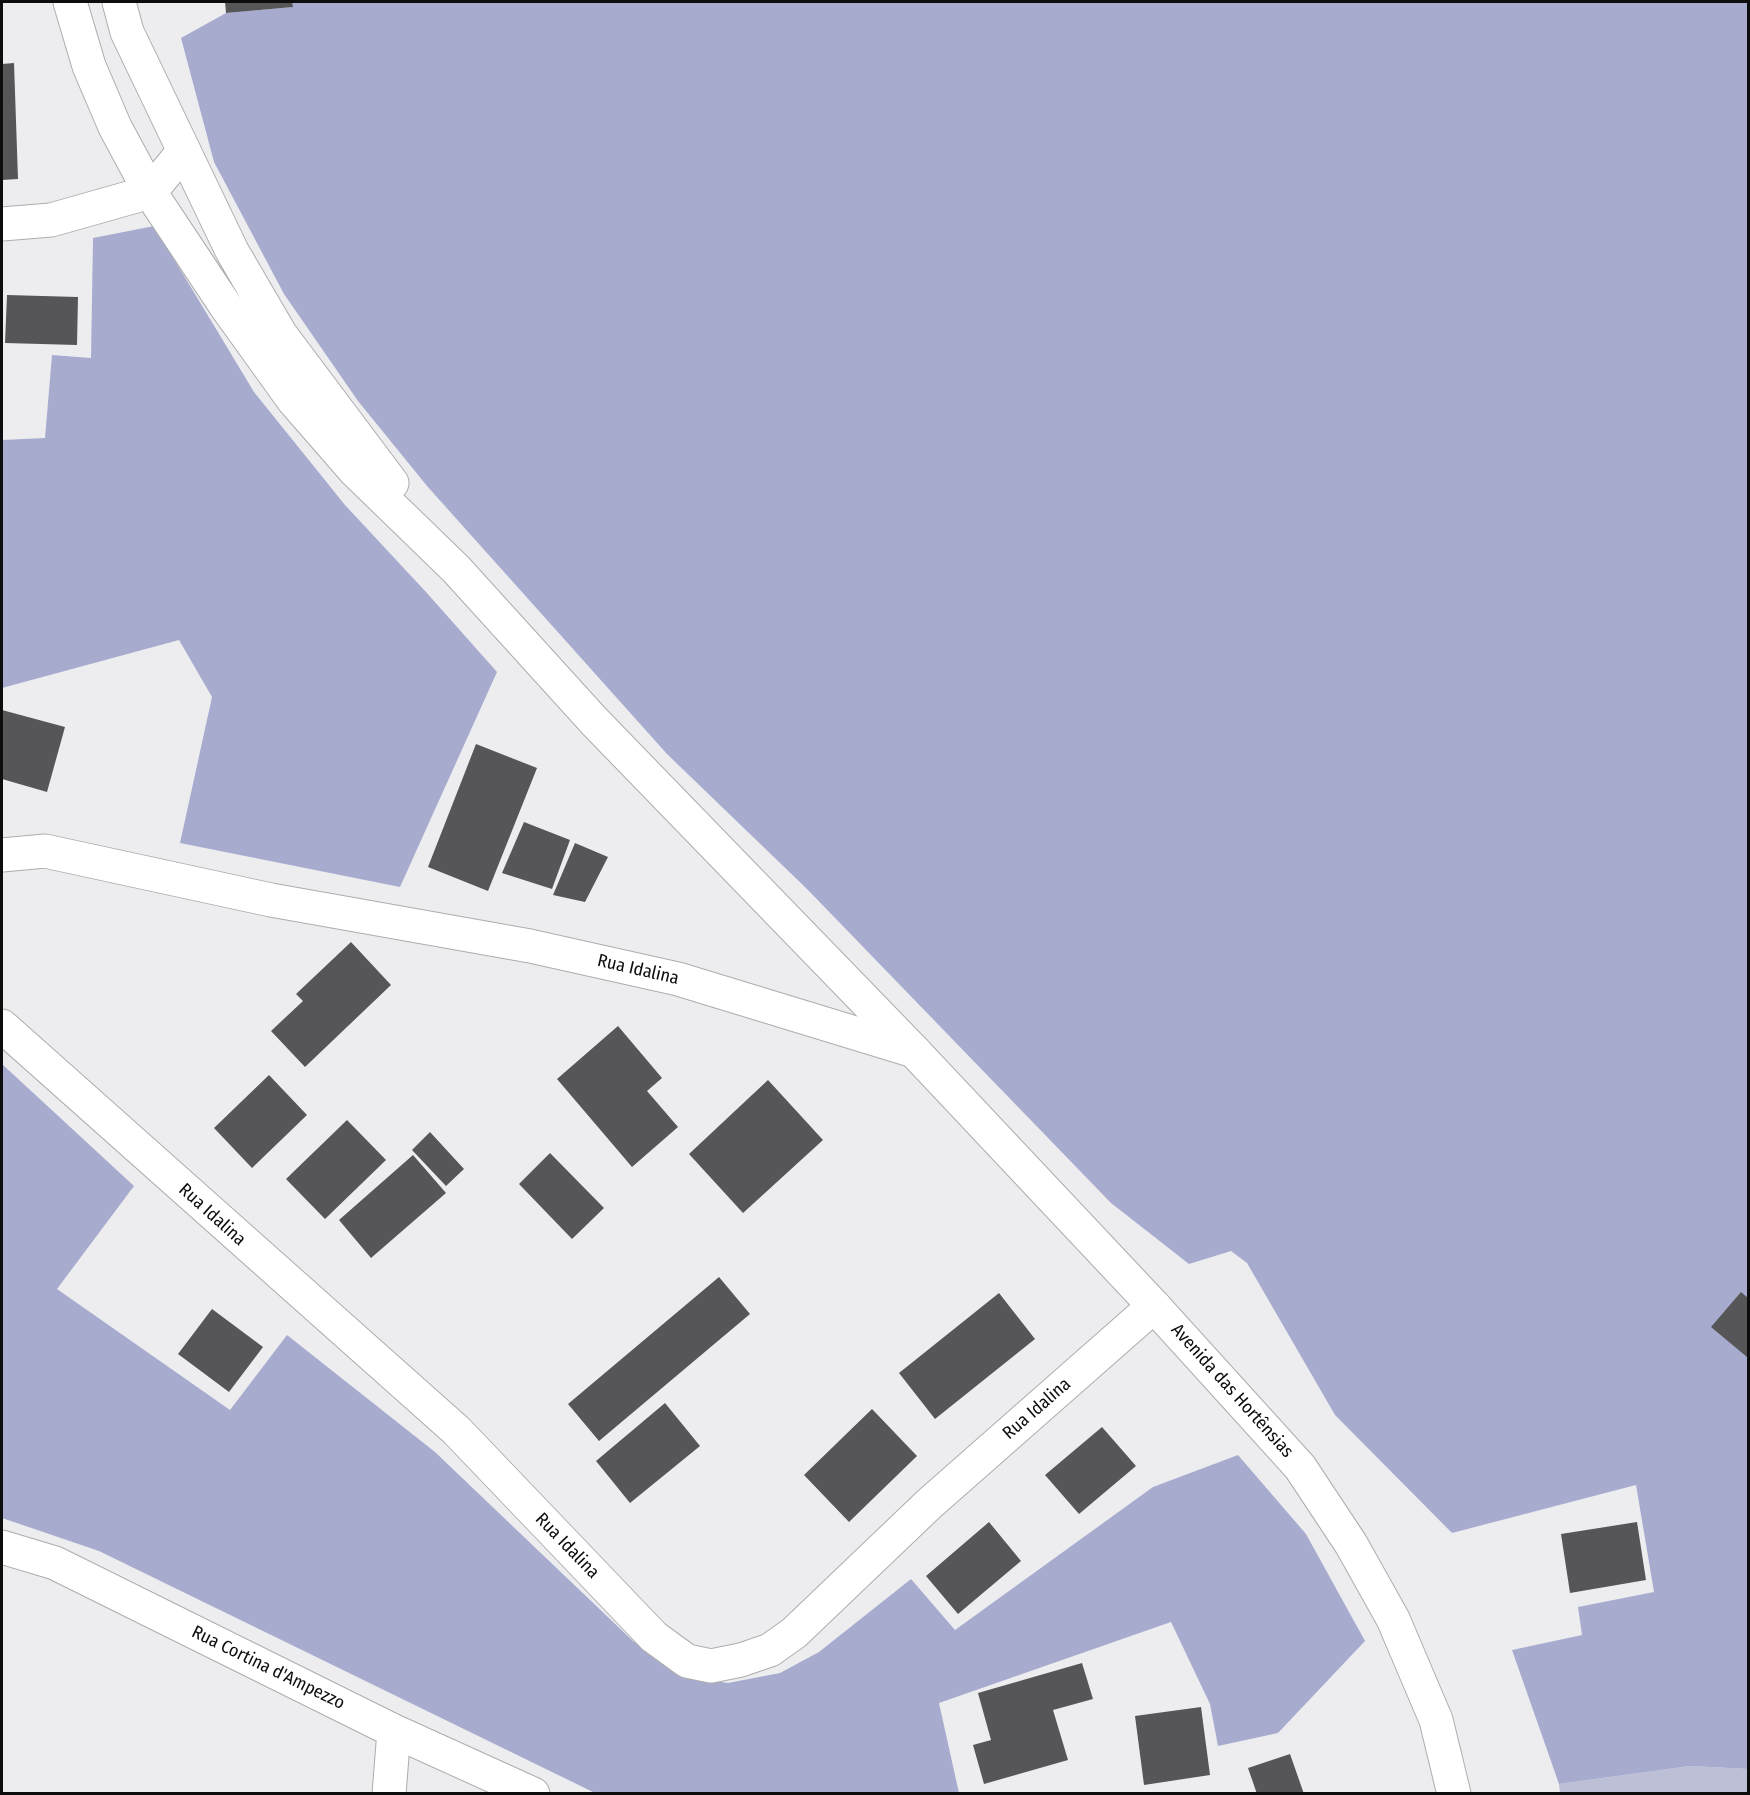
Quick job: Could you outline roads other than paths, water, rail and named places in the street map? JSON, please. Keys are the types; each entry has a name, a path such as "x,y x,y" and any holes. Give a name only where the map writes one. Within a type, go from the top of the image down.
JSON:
{"street":[{"path":"70,2 89,66 111,117 150,192 225,305 294,402 355,471 456,569"},
{"path":"119,2 127,32 232,251 281,335 456,569"},
{"path":"2,224 51,220 150,192 184,151"},
{"name":"Avenida das Hortênsias","path":"456,569 594,721 914,1051 1154,1306 1300,1467 1351,1544 1393,1619 1436,1720 1454,1794"},
{"name":"Rua Idalina","path":"2,855 45,851 271,900 542,948 678,979 914,1051"},
{"name":"Rua Idalina","path":"2,1026 241,1242 456,1430 654,1637 687,1661 711,1666 741,1660 770,1650 794,1633 929,1504 1154,1306"},
{"name":"Rua Cortina d'Ampezzo","path":"2,1547 55,1563 394,1731 533,1794"},
{"path":"389,1794 394,1731"}]}
